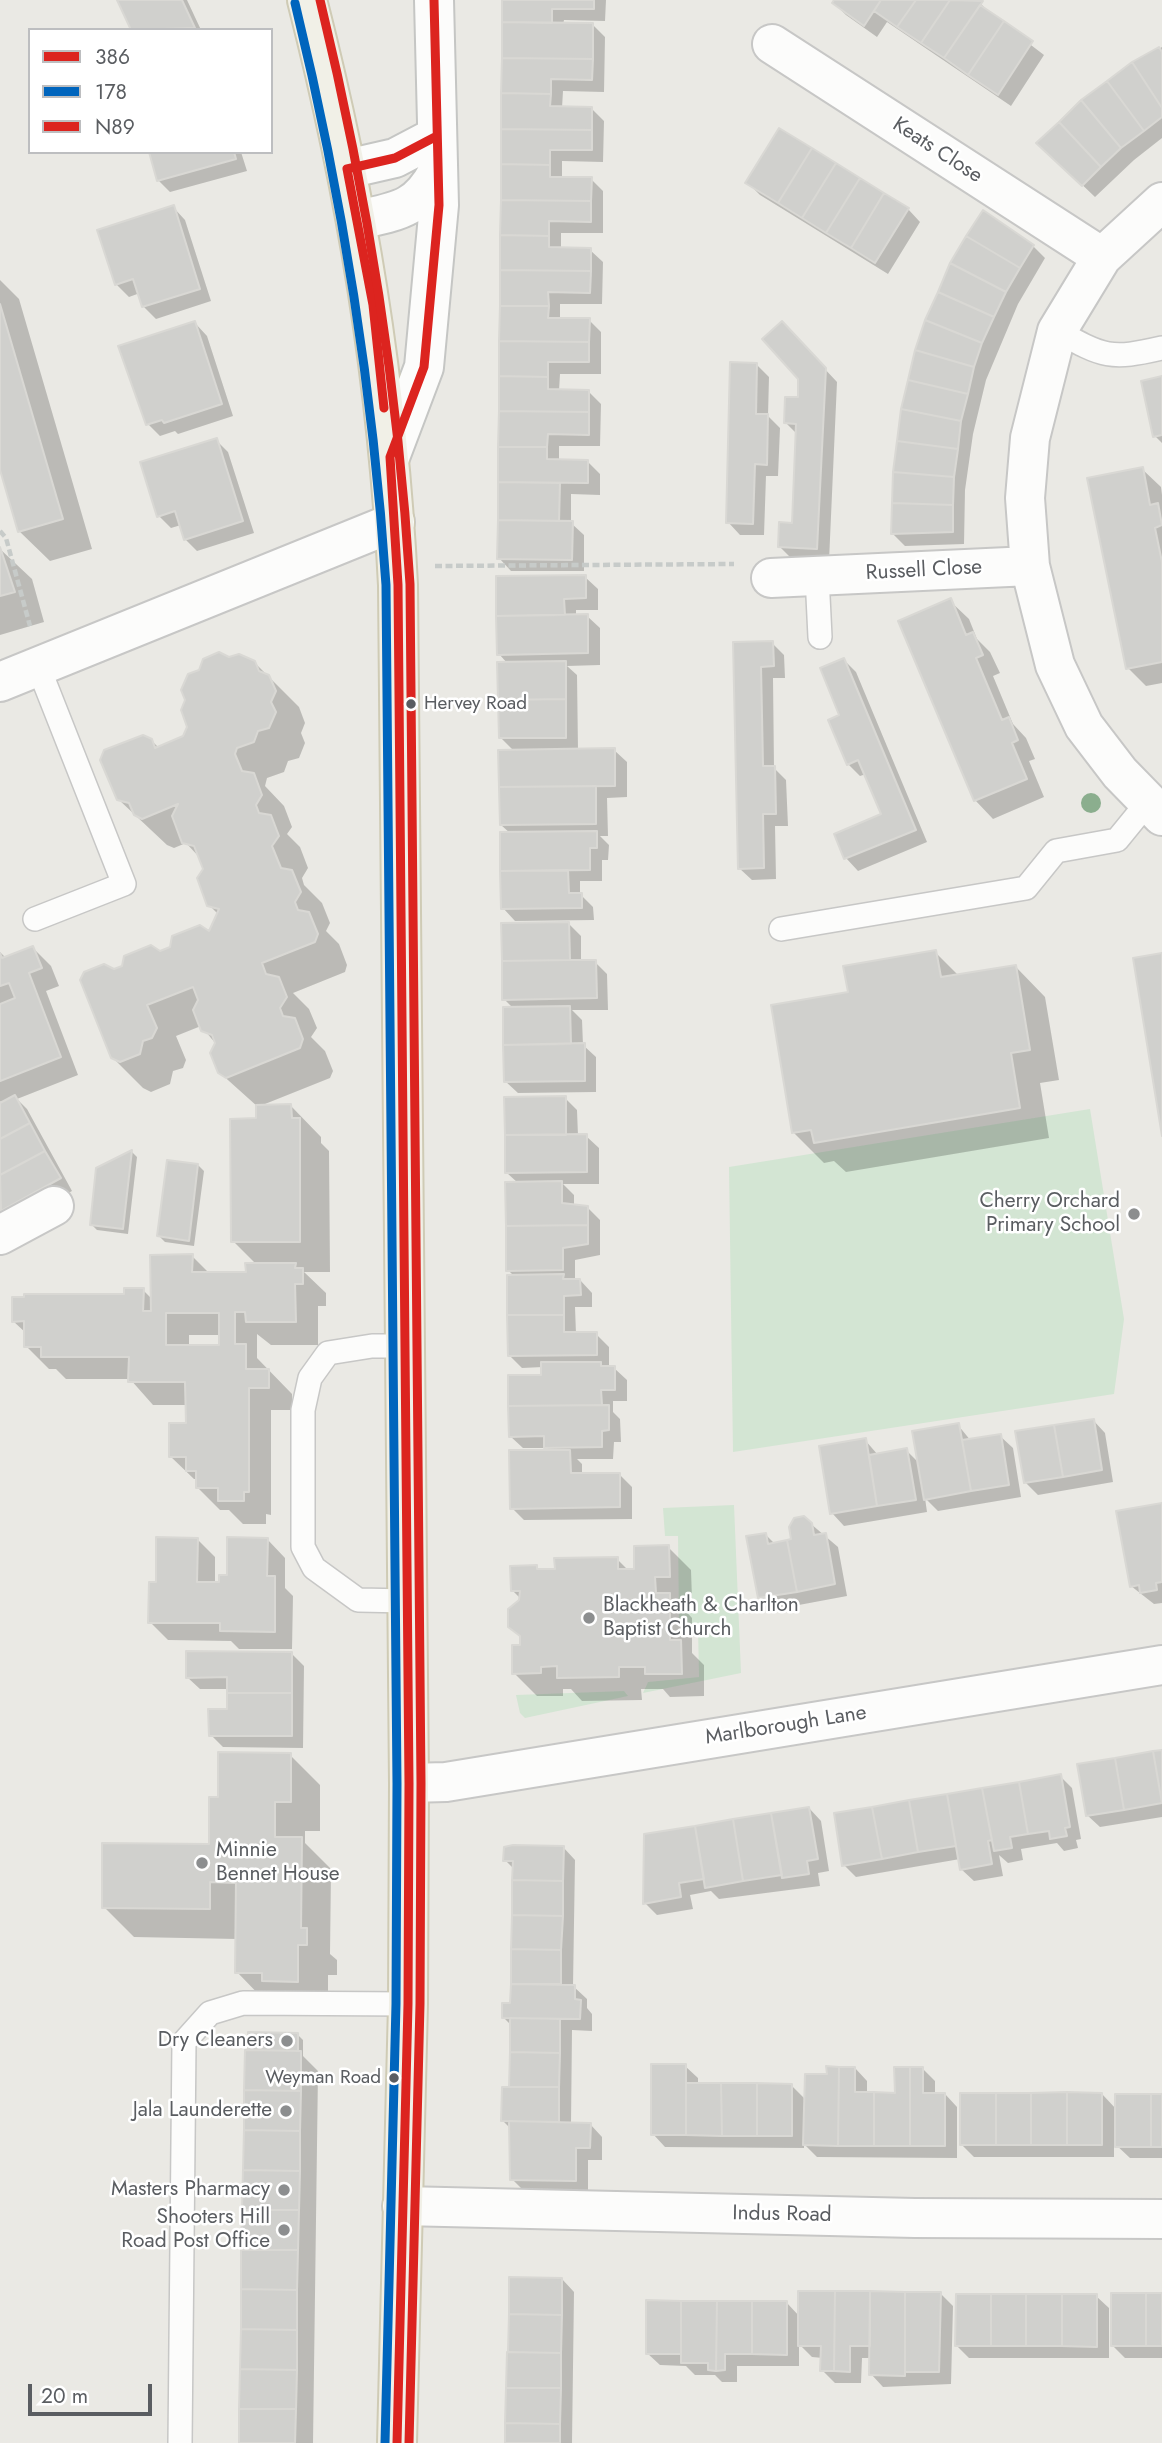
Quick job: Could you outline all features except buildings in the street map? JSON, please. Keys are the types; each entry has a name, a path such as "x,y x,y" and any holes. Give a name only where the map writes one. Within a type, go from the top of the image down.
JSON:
{"main road":[{"path":"307,0 333,96 373,305 395,522 404,976 409,1783 408,2004 397,2443"}],"street":[{"path":"390,457 424,367 439,205 434,0"},
{"name":"Keats Close","path":"772,44 1102,257"},
{"path":"347,169 395,158 436,155"},
{"path":"358,220 408,207 426,194 436,155"},
{"path":"1155,809 1119,772 1084,726 1055,665 1030,566 1025,498 1030,438 1057,331 1102,257 1162,202"},
{"path":"0,681 395,522"},
{"name":"Russell Close","path":"771,578 1030,566"},
{"path":"0,1235 54,1206"},
{"name":"Marlborough Lane","path":"409,1783 446,1782 1162,1665"},
{"name":"Indus Road","path":"402,2206 915,2218 1162,2219"}],"lane":[{"path":"1057,331 1107,356 1124,356 1162,348"},
{"path":"817,576 820,638"},
{"path":"35,919 124,884 38,666"},
{"path":"781,929 1026,888 1056,851 1117,840 1155,809"},
{"path":"406,1346 372,1346 328,1353 310,1378 303,1410 301,1519 303,1547 314,1568 331,1582 358,1600 408,1601"},
{"path":"180,2443 184,2042 210,2013 243,2003 408,2004"}],"path":[{"path":"0,531 6,538 33,635 38,666"},
{"path":"434,566 736,564"}],"green space":[{"path":"1090,1109 1124,1319 1114,1394 733,1452 729,1167"},
{"path":"734,1505 741,1673 643,1693 648,1682 699,1677 698,1626 679,1626 678,1536 665,1536 663,1508"},
{"path":"624,1691 628,1696 525,1718 520,1713 516,1695"}],"transit line":[{"name":"N89","path":"320,0 352,145 378,290 397,436 410,584 421,1783 420,2004 409,2443"},
{"name":"386","path":"397,2443 408,2004 409,1783 398,585 390,457 424,367 439,205 434,0"},
{"name":"178","path":"295,3 327,147 353,292 373,438 386,585 397,1783 396,2004 385,2443"},
{"name":"386","path":"384,408 373,305 347,169 395,158 435,137"}],"place":[{"name":"Hervey Road","path":"411,704"},
{"name":"Cherry Orchard Primary School","path":"1134,1214"},
{"name":"Blackheath & Charlton Baptist Church","path":"589,1618"},
{"name":"Minnie Bennet House","path":"202,1863"},
{"name":"Dry Cleaners","path":"287,2041"},
{"name":"Weyman Road","path":"394,2078"},
{"name":"Jala Launderette","path":"286,2111"},
{"name":"Masters Pharmacy","path":"284,2190"},
{"name":"Shooters Hill Road Post Office","path":"284,2230"}]}
